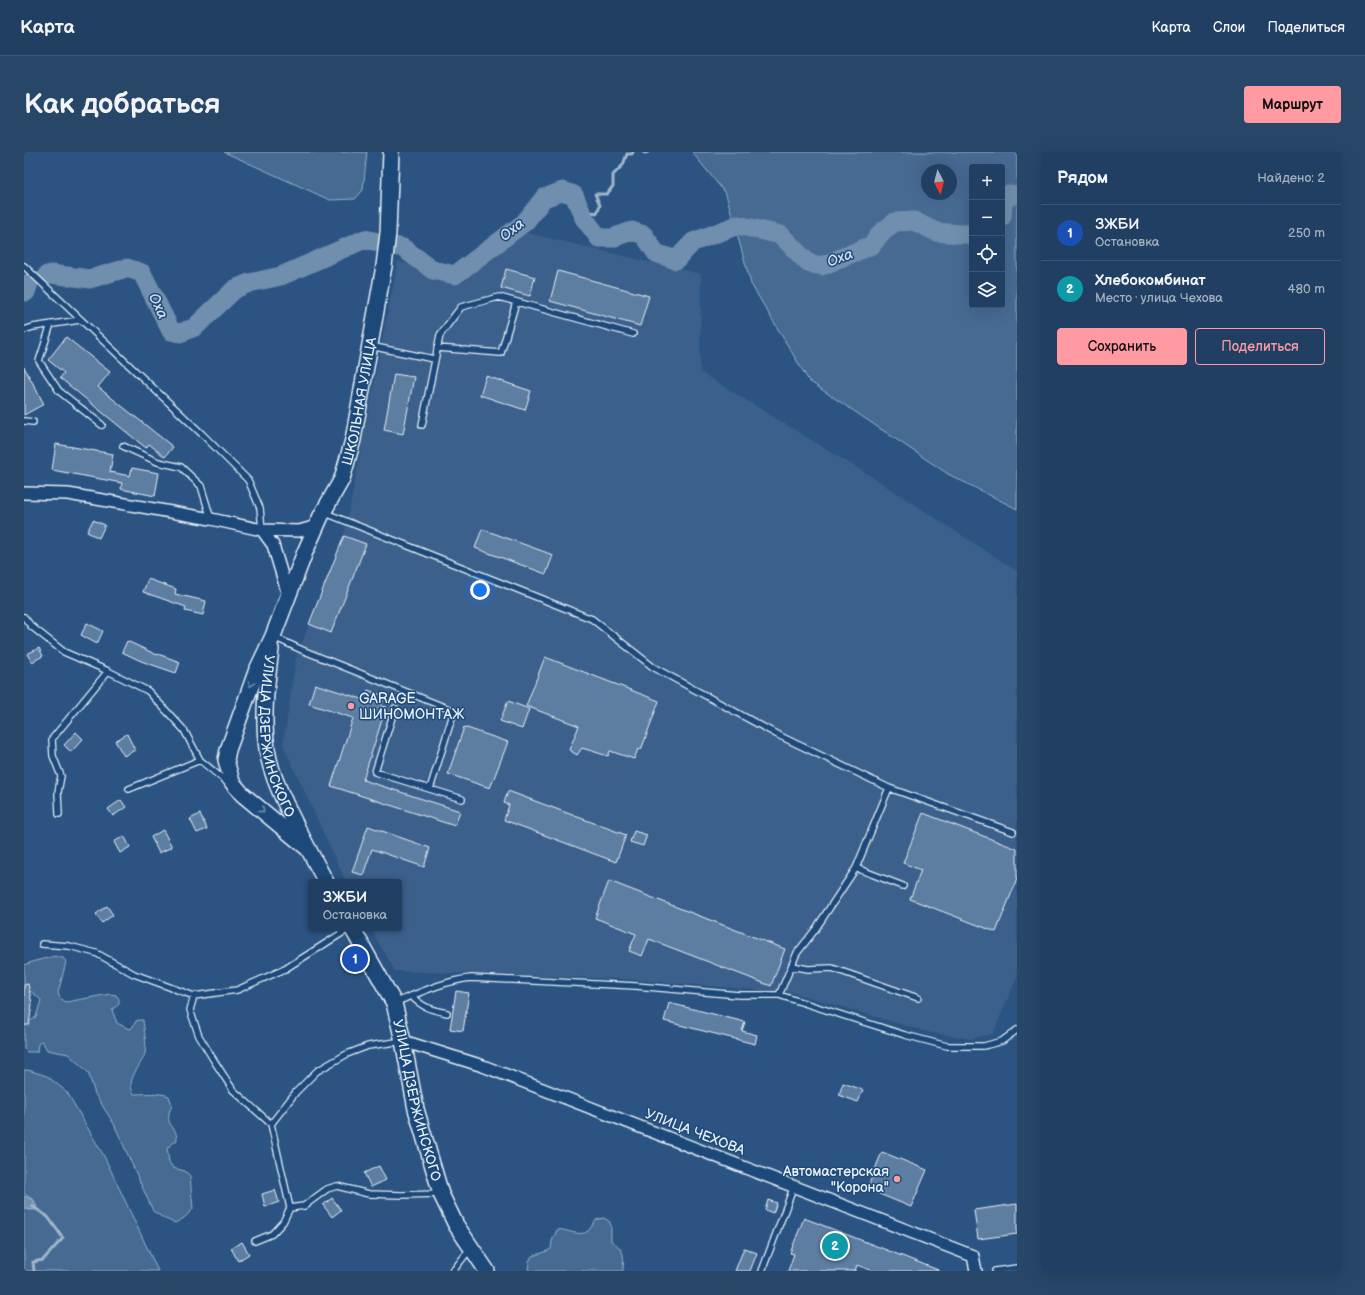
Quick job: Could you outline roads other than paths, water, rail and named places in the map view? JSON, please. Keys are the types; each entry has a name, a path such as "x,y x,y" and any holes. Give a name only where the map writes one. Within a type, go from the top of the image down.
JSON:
{"street":[{"name":"ШКОЛЬНАЯ УЛИЦА","path":"273,636 316,526 342,479 353,440 384,266 388,233 391,152"},
{"path":"24,493 68,494 211,519 262,530 299,531 316,526"},
{"path":"262,530 273,545 288,595"},
{"name":"УЛИЦА ДЗЕРЖИНСКОГО","path":"273,636 256,672 228,750 226,760 232,782 242,794 306,847"},
{"name":"УЛИЦА ДЗЕРЖИНСКОГО","path":"273,636 266,688 265,719 267,750 275,782 306,847 324,879"},
{"name":"УЛИЦА ДЗЕРЖИНСКОГО","path":"353,931 394,1003 416,1109 441,1194 456,1225 487,1271"},
{"name":"УЛИЦА ЧЕХОВА","path":"403,1041 483,1066 973,1256 976,1271"}],"lane":[{"path":"24,266 202,434 248,480 260,508 262,530"},
{"path":"422,425 440,335 461,307 500,297 634,334"},
{"path":"437,348 501,353 516,302"},
{"path":"24,330 80,320"},
{"path":"51,324 39,361 59,392 102,425"},
{"path":"370,346 434,359"},
{"path":"24,421 33,422"},
{"path":"123,446 158,462 181,468 201,486 211,519"},
{"path":"323,512 592,619 653,667 778,735 889,788 1013,832"},
{"path":"24,617 31,626 64,652 108,671 148,691 184,730 200,760 242,794"},
{"path":"273,636 302,650 454,712 430,789"},
{"path":"59,814 58,792 60,776 53,756 52,739 108,671"},
{"path":"395,708 375,772 462,800"},
{"path":"129,789 200,760"},
{"path":"779,995 797,953 815,930 856,868 889,788"},
{"path":"856,868 903,886"},
{"path":"42,944 69,946 96,953 134,974 194,996 238,990 285,969 346,931"},
{"path":"792,966 808,969 832,968 918,998"},
{"path":"394,1003 424,990 459,979 471,978 636,986 739,995 779,995 905,1035 946,1046 984,1046 1002,1042 1017,1030"},
{"path":"194,996 190,1010 199,1036 233,1090 271,1124 290,1208 283,1222 272,1234 254,1241"},
{"path":"411,996 423,1006 432,1010 447,1012"},
{"path":"271,1124 296,1092 317,1071 347,1054 368,1046 403,1041"},
{"path":"290,1208 304,1206 327,1189 337,1186 369,1194 441,1194"},
{"path":"762,1271 794,1186"},
{"path":"453,1271 471,1248"},
{"path":"995,1271 1017,1268"}],"waterway":[{"path":"584,218 591,212 597,213 600,205 595,194 607,194 613,186 613,175 623,165 627,154 632,154 633,152"},
{"path":"643,152 648,152"},
{"name":"Оха","path":"47,275 51,274 90,279 127,268 142,273 171,331 180,333 195,327 235,289 249,283 281,276 365,239 403,248 433,270 455,275 525,222 544,198 563,191 574,195 584,218 599,238 612,238 632,231 644,235 656,253 676,260 693,242 738,225 781,235 808,263 822,266 872,245 881,233 895,222 914,221 936,232 969,234"},
{"name":"Оха","path":"1005,201 1009,194 1017,195"},
{"name":"Оха","path":"24,292 26,292 29,283"},
{"path":"32,1206 48,1217 63,1238 43,1260 33,1262 34,1271"}],"place":[{"name":"GARAGE ШИНОМОНТАЖ","path":"351,706"},
{"name":"ЗЖБИ","path":"355,959"},
{"name":"Автомастерская \"Корона\"","path":"897,1179"},
{"name":"Хлебокомбинат","path":"835,1246"}]}
